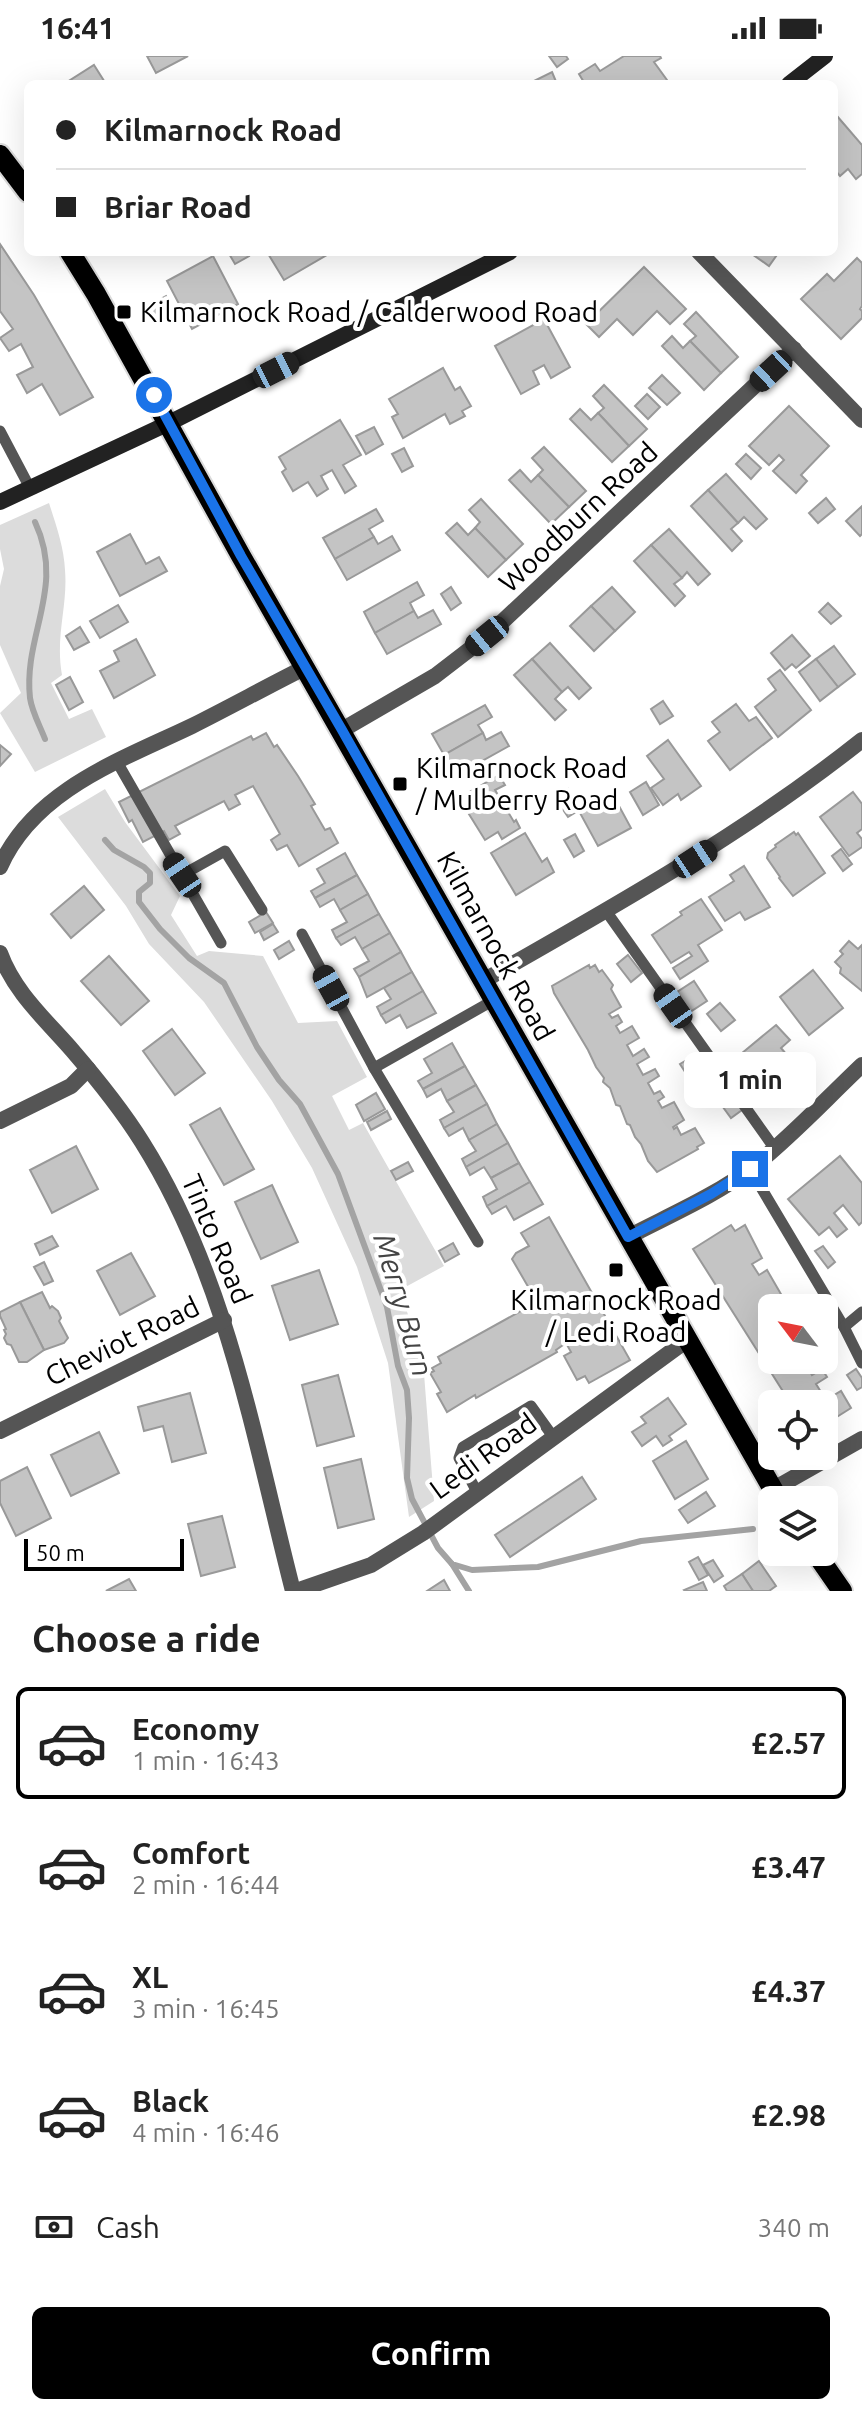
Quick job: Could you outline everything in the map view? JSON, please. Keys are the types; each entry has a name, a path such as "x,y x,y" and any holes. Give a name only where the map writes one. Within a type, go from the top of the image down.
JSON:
{"main road":[{"path":"794,80 825,56"},
{"path":"0,155 24,187"},
{"name":"Kilmarnock Road","path":"72,256 771,1486"},
{"path":"0,502 169,423 502,256"},
{"path":"825,1566 842,1591"}],"street":[{"path":"703,256 862,420"},
{"name":"Woodburn Road","path":"342,730 435,676 487,636 794,349"},
{"path":"0,867 13,841 46,806 116,760 191,726 306,667"},
{"path":"483,981 746,826 862,740"},
{"name":"Tinto Road","path":"0,953 18,988 88,1069 142,1141 174,1198 224,1320 295,1591"},
{"path":"628,1237 711,1194 750,1169 862,1065"},
{"path":"0,1121 71,1086 88,1069"},
{"name":"Cheviot Road","path":"0,1431 224,1320"},
{"name":"Ledi Road","path":"295,1591 371,1565 554,1438 687,1340"},
{"path":"790,1486 862,1439"}],"lane":[{"path":"0,431 30,488"},
{"path":"116,760 221,943"},
{"path":"182,875 225,851 262,910"},
{"path":"606,911 775,1149"},
{"path":"302,934 374,1068 478,1242"},
{"path":"374,1068 494,1000"},
{"path":"750,1169 844,1327 862,1363"},
{"path":"844,1327 862,1312"},
{"path":"477,1492 459,1458 463,1447 531,1406 554,1438"}],"shaded area":[{"path":"49,503 61,544 65,583 60,647 62,675 51,683 69,719 92,709 106,737 35,772 0,713 21,693 0,645 0,586 4,569 0,525"},
{"path":"105,789 125,822 180,896 171,915 197,956 209,951 263,956 298,1023 337,1021 367,1077 332,1096 349,1130 363,1123 444,1266 400,1290 423,1361 434,1501 409,1517 388,1363 357,1267 312,1168 272,1101 204,1002 149,944 126,906 58,817"}],"building":[{"path":"147,56 188,56 156,73"},
{"path":"549,56 566,56 568,59 557,67"},
{"path":"624,56 660,56 654,62 667,80 583,80 579,74 595,64 600,71"},
{"path":"94,65 103,80 70,80"},
{"path":"552,72 555,80 536,80"},
{"path":"838,117 862,145 862,174 856,179 848,169 840,176"},
{"path":"0,244 34,295 93,397 60,415 42,384 27,393 17,375 33,367 21,344 9,351 0,338 13,329 0,311"},
{"path":"213,256 238,304 192,329 167,281"},
{"path":"230,256 249,256 235,264"},
{"path":"269,256 325,256 284,280"},
{"path":"755,256 776,256 769,266"},
{"path":"857,258 862,263 862,318 841,339 801,299 827,274 834,281"},
{"path":"644,267 686,309 670,324 657,311 633,335 617,319 599,337 586,324"},
{"path":"166,296 172,307 151,318 146,307"},
{"path":"696,312 738,357 721,373 690,341 696,336 684,324"},
{"path":"544,319 570,367 551,378 544,365 533,371 539,384 521,394 495,346"},
{"path":"672,336 683,348 690,341 721,373 704,390 662,346"},
{"path":"443,368 455,390 460,387 471,406 462,411 465,416 450,424 445,414 403,438 392,417 398,414 389,399"},
{"path":"662,375 680,393 667,405 649,388"},
{"path":"604,385 647,429 629,446 598,413 604,408 593,396"},
{"path":"647,394 660,407 648,419 635,406"},
{"path":"789,406 829,446 801,475 807,481 796,493 773,471 784,460 779,455 769,465 749,446"},
{"path":"580,409 591,420 598,413 629,446 612,462 570,419"},
{"path":"340,420 361,455 343,465 356,486 345,493 332,470 321,476 328,489 317,496 308,482 293,491 282,472 286,469 279,457"},
{"path":"374,427 383,444 366,454 356,436"},
{"path":"544,447 586,491 569,507 538,475 543,470 532,458"},
{"path":"404,448 413,466 402,472 392,454"},
{"path":"746,454 761,468 751,479 736,464"},
{"path":"520,470 531,482 538,475 569,507 551,524 509,480"},
{"path":"726,474 767,519 756,529 744,517 738,523 708,490"},
{"path":"708,490 738,523 731,529 742,541 732,551 691,506"},
{"path":"826,498 835,509 818,523 809,513"},
{"path":"481,499 523,544 506,560 475,528 480,522 469,510"},
{"path":"862,506 862,534 860,536 846,521"},
{"path":"376,509 383,521 369,529 374,537 335,559 323,538"},
{"path":"457,523 468,535 475,528 506,560 488,577 446,533"},
{"path":"669,529 710,574 698,585 687,572 682,578 651,545"},
{"path":"130,534 146,564 159,557 167,571 120,596 97,552"},
{"path":"392,536 400,550 347,580 335,559 374,537 378,544"},
{"path":"651,545 682,578 674,584 685,596 675,606 634,561"},
{"path":"417,582 424,595 410,603 414,611 375,633 364,612"},
{"path":"451,587 461,603 451,610 441,594"},
{"path":"612,587 635,612 615,631 591,606"},
{"path":"828,603 841,616 831,624 819,612"},
{"path":"118,605 128,622 100,638 90,621"},
{"path":"591,606 615,631 594,651 570,626"},
{"path":"433,610 441,624 387,654 375,633 414,611 418,618"},
{"path":"80,627 89,642 74,650 66,636"},
{"path":"792,635 810,656 796,668 792,664 785,670 771,653"},
{"path":"136,639 155,675 114,698 100,671 119,661 114,651"},
{"path":"550,643 591,688 579,699 568,687 562,692 532,659"},
{"path":"834,646 855,674 838,687 816,659"},
{"path":"532,659 562,692 555,699 566,710 555,720 514,675"},
{"path":"816,659 838,687 820,701 799,672"},
{"path":"780,670 811,710 778,737 755,707 776,690 768,679"},
{"path":"70,677 83,702 69,710 56,685"},
{"path":"663,701 673,716 660,724 651,709"},
{"path":"736,704 749,721 756,717 772,738 730,770 708,741 720,732 712,722"},
{"path":"485,705 492,717 478,725 483,733 444,755 432,734"},
{"path":"501,732 509,746 455,776 444,755 483,733 486,740"},
{"path":"266,733 298,776 315,804 311,806 325,830 330,828 338,843 299,866 287,845 277,850 271,840 280,834 253,786 235,795 240,804 229,810 224,801 175,826 180,834 169,840 164,831 143,842 119,802 251,736 253,740"},
{"path":"668,740 701,786 681,800 678,794 663,805 651,788 664,779 647,756"},
{"path":"0,745 11,754 0,766"},
{"path":"499,775 505,785 495,790 520,828 502,839 498,832 485,840 459,798"},
{"path":"646,782 659,805 643,815 630,792"},
{"path":"568,789 581,809 568,817 555,798"},
{"path":"853,792 862,804 862,829 857,833 862,839 862,847 849,856 820,817"},
{"path":"600,802 605,811 618,804 631,828 598,846 580,813"},
{"path":"794,832 796,835 798,833 825,873 793,896 767,858 775,845"},
{"path":"525,833 542,862 547,858 554,872 516,895 491,853"},
{"path":"575,834 584,851 574,857 564,840"},
{"path":"841,849 852,864 843,871 832,856"},
{"path":"345,853 357,875 315,898 311,891 325,883 317,869"},
{"path":"744,866 770,907 745,920 740,912 725,921 709,897 734,881 730,875"},
{"path":"357,875 368,894 340,910 334,899 320,907 315,898"},
{"path":"84,886 104,910 71,938 51,914"},
{"path":"368,894 379,914 336,938 332,930 347,922 340,910"},
{"path":"701,899 722,930 698,945 708,961 680,979 673,968 692,956 689,952 671,963 652,935"},
{"path":"266,912 273,923 255,933 249,922"},
{"path":"379,914 390,933 362,949 355,937 341,945 336,938"},
{"path":"273,924 278,932 264,940 260,932"},
{"path":"390,933 401,952 359,977 354,969 369,961 362,949"},
{"path":"289,941 294,950 279,959 274,950"},
{"path":"849,941 858,949 862,945 862,991 840,973 841,968 835,962"},
{"path":"401,952 412,972 367,997 359,977"},
{"path":"628,955 642,973 631,982 617,964"},
{"path":"109,956 149,1001 121,1025 81,981"},
{"path":"589,965 590,968 595,965 599,972 602,970 613,985 611,989 621,1007 609,1014 612,1018 618,1015 622,1022 616,1026 620,1033 632,1026 639,1038 627,1045 633,1056 644,1049 649,1057 637,1064 643,1075 655,1069 659,1076 648,1083 654,1094 660,1091 664,1097 658,1101 662,1108 674,1102 684,1120 674,1129 677,1127 681,1135 695,1128 704,1143 657,1172 554,993 552,986"},
{"path":"813,970 843,1008 809,1035 780,997"},
{"path":"412,972 423,991 381,1015 377,1007 391,999 384,988"},
{"path":"694,981 707,1001 690,1012 677,992"},
{"path":"423,991 436,1013 407,1028 400,1015 386,1023 381,1015"},
{"path":"720,1003 735,1020 721,1031 707,1014"},
{"path":"776,1025 790,1040 781,1048 792,1061 759,1097 730,1063"},
{"path":"172,1029 205,1073 175,1095 143,1051"},
{"path":"452,1043 465,1066 423,1089 418,1081 432,1073 424,1059"},
{"path":"697,1054 705,1069 689,1078 680,1064"},
{"path":"465,1066 476,1085 447,1101 441,1089 427,1097 423,1089"},
{"path":"476,1085 487,1104 444,1128 440,1120 454,1112 447,1101"},
{"path":"376,1093 385,1109 364,1121 356,1105"},
{"path":"731,1095 742,1110 731,1118 720,1103"},
{"path":"487,1104 497,1124 469,1140 463,1128 449,1136 444,1128"},
{"path":"220,1108 254,1169 224,1185 190,1125"},
{"path":"387,1111 391,1119 371,1130 367,1122"},
{"path":"497,1124 508,1143 466,1167 462,1159 476,1151 469,1140"},
{"path":"508,1143 519,1163 491,1178 484,1167 470,1175 466,1167"},
{"path":"76,1146 98,1189 52,1213 30,1170"},
{"path":"840,1156 862,1183 862,1222 859,1225 843,1205 834,1213 847,1229 837,1237 829,1227 819,1235 788,1199"},
{"path":"408,1162 413,1171 396,1180 391,1171"},
{"path":"519,1163 530,1182 487,1206 483,1197 497,1189 491,1178"},
{"path":"530,1182 543,1204 514,1220 506,1206 492,1214 487,1206"},
{"path":"272,1185 298,1242 261,1259 235,1202"},
{"path":"549,1217 630,1360 589,1383 585,1376 577,1380 564,1356 571,1352 566,1343 557,1352 447,1412 437,1394 441,1392 430,1373 434,1371 432,1368 441,1363 438,1357 537,1302 512,1259 529,1246 521,1233"},
{"path":"731,1225 735,1231 745,1225 762,1258 752,1264 759,1275 767,1270 781,1294 758,1294 758,1352 693,1249"},
{"path":"52,1236 58,1246 40,1255 35,1244"},
{"path":"453,1243 459,1254 445,1262 439,1251"},
{"path":"823,1246 835,1262 828,1268 815,1251"},
{"path":"131,1253 155,1296 120,1315 97,1271"},
{"path":"44,1262 53,1281 44,1285 34,1267"},
{"path":"319,1270 338,1324 290,1340 272,1286"},
{"path":"42,1292 50,1308 52,1306 58,1311 59,1321 68,1338 64,1343 44,1350 20,1302"},
{"path":"20,1302 44,1350 27,1362 19,1362 11,1345 7,1344 4,1338 6,1329 0,1316 0,1312"},
{"path":"856,1369 862,1378 862,1387 857,1390 847,1375"},
{"path":"772,1374 825,1374 827,1377 816,1384 820,1390 782,1390"},
{"path":"338,1375 354,1436 317,1446 302,1385"},
{"path":"841,1391 851,1408 838,1416 838,1393"},
{"path":"190,1393 206,1453 172,1462 163,1426 144,1431 138,1407"},
{"path":"668,1398 686,1424 669,1436 672,1440 663,1446 656,1436 642,1446 632,1432 646,1423 641,1417"},
{"path":"99,1432 119,1473 71,1496 51,1455"},
{"path":"686,1441 708,1479 675,1499 653,1461"},
{"path":"361,1459 374,1519 338,1528 324,1468"},
{"path":"27,1467 51,1518 16,1536 0,1503 0,1481"},
{"path":"582,1477 596,1499 510,1557 495,1535"},
{"path":"706,1492 715,1506 688,1523 679,1510"},
{"path":"222,1516 235,1567 201,1576 188,1524"},
{"path":"698,1557 708,1575 699,1580 689,1562"},
{"path":"713,1560 723,1576 714,1582 703,1565"},
{"path":"758,1562 758,1566 762,1566 776,1586 769,1591 753,1591 742,1574"},
{"path":"742,1574 753,1591 727,1591 724,1586"},
{"path":"129,1579 136,1591 106,1591"},
{"path":"444,1580 450,1591 427,1591"},
{"path":"703,1582 707,1591 684,1590"}],"waterway":[{"name":"Merry Burn","path":"35,522 46,568 42,611 29,675 30,698 45,739"},
{"name":"Merry Burn","path":"105,840 114,850 150,873 150,883 139,892 139,902 189,958 224,983 257,1047 300,1104 338,1174 387,1307 398,1366 407,1390 407,1478 412,1499 438,1548 452,1564 472,1570 538,1567 641,1541 753,1529"},
{"path":"452,1564 469,1591"}],"place":[{"name":"Kilmarnock Road / Calderwood Road","path":"124,312"},
{"name":"Kilmarnock Road / Mulberry Road","path":"400,784"},
{"name":"Kilmarnock Road / Ledi Road","path":"616,1270"}],"route":[{"path":"154,395 241,556 628,1237 711,1194 750,1169"}]}
